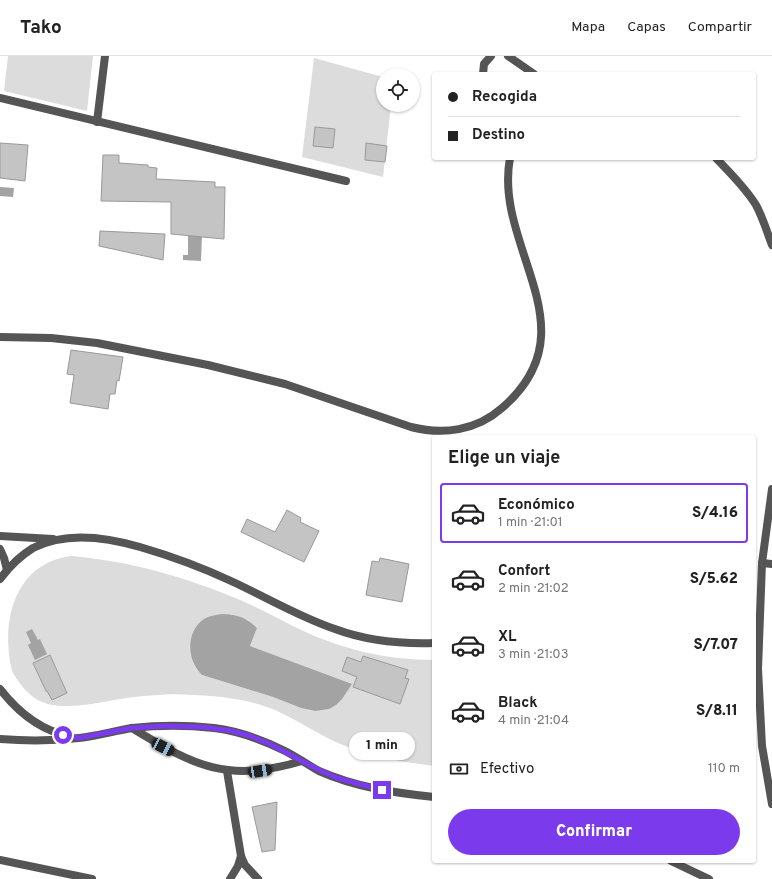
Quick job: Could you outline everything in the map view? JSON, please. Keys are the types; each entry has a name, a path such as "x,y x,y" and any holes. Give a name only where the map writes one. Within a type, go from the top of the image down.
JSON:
{"street":[{"path":"97,122 105,56"},
{"path":"483,72 484,64 492,56"},
{"path":"508,56 531,72"},
{"path":"0,98 346,181"},
{"path":"0,337 59,339 97,343 208,365 284,384 411,427 437,432 464,428 498,412 516,394 532,372 539,350 541,322 537,296 515,230 510,204 508,181 510,160"},
{"path":"718,160 740,184 755,204 762,217 772,245"},
{"path":"772,489 762,563 759,637 759,696 762,746 772,804"},
{"path":"0,536 61,539 94,538 130,544 194,564 310,619 342,632 395,642 432,643"},
{"path":"0,579 19,558 32,549 61,539"},
{"path":"0,549 7,570"},
{"path":"762,563 772,564"},
{"path":"0,691 13,705 38,724 63,735 79,738"},
{"path":"0,739 46,740 79,738 132,728 165,726 191,726 232,731 270,744 337,778 382,790 432,797"},
{"path":"132,728 196,763 227,771 260,771 275,769 302,761"},
{"path":"227,771 241,856 245,865 258,879"},
{"path":"230,879 238,866 241,856"},
{"path":"0,860 92,879"},
{"path":"675,863 709,879"}],"shaded area":[{"path":"8,56 93,56 87,111 4,91"},
{"path":"314,58 376,75 376,112 390,112 383,177 302,157"},
{"path":"0,187 14,188 13,197 0,196"},
{"path":"188,234 202,235 201,261 183,260 183,255 188,255"},
{"path":"71,556 93,558 136,566 178,577 220,592 330,642 364,652 398,658 432,660 432,766 391,759 359,751 330,739 265,706 223,697 163,694 72,706 59,706 38,700 23,687 12,671 8,633 16,597 25,582 36,570 52,561","holes":["231,614 248,620 257,628 250,646 351,684 315,711 301,708 273,697 202,675 197,670 193,662"]},
{"path":"222,614 241,617 257,628 250,646 352,684 336,705 329,709 315,711 301,708 273,697 202,675 193,662 190,647 191,639 194,631 204,619 210,616"},
{"path":"32,629 38,640 40,639 47,654 35,660 28,645 31,643 26,632"}],"building":[{"path":"315,127 335,129 333,148 313,146"},
{"path":"0,143 28,145 25,181 0,178"},
{"path":"366,143 387,146 385,162 365,160"},
{"path":"103,155 119,155 119,163 148,165 148,167 157,168 156,179 215,182 215,187 225,187 224,239 171,234 171,202 101,201"},
{"path":"100,231 165,234 163,260 99,246"},
{"path":"71,350 123,357 119,381 117,380 115,394 110,394 108,409 70,403 74,375 67,374"},
{"path":"287,510 301,518 300,522 319,531 304,562 241,532 247,519 275,532"},
{"path":"380,558 409,564 402,602 366,595 372,561 379,562"},
{"path":"50,655 67,693 52,700 46,691 33,663"},
{"path":"363,656 408,670 405,678 409,679 400,704 353,687 357,677 342,671 347,657 361,662"},
{"path":"277,802 275,850 262,852 252,807"}],"route":[{"path":"63,735 79,738 132,728 165,726 191,726 232,731 270,744 337,778 382,790"}]}
